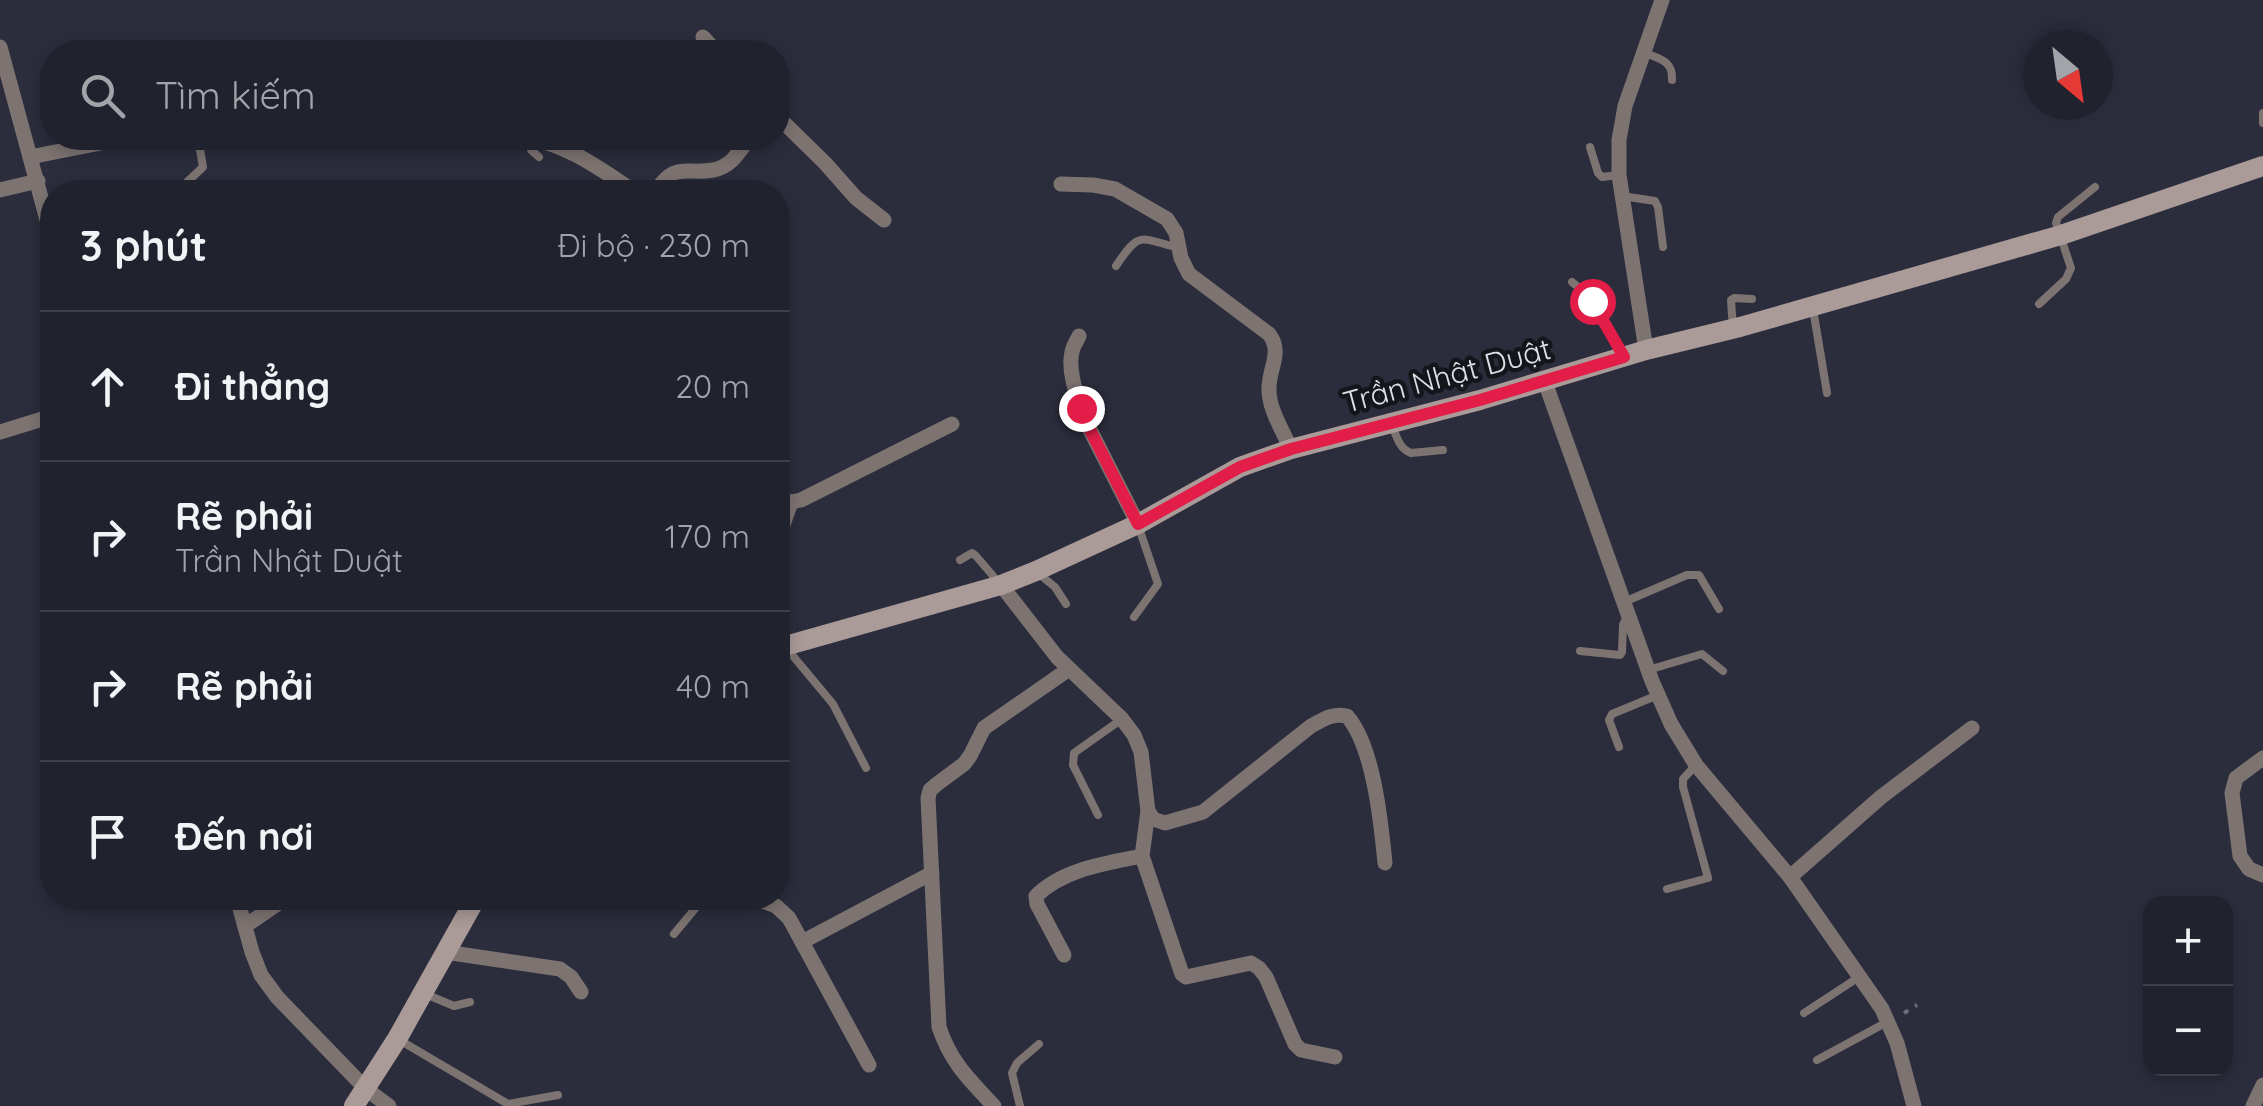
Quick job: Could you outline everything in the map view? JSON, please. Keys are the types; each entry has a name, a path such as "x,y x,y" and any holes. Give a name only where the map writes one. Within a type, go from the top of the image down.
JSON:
{"main road":[{"name":"Trần Nhật Duật","path":"790,644 1001,585 1138,524 1240,467 1291,449 1545,382 1646,350 2061,235 2263,166"},
{"path":"360,1097 469,910"}],"street":[{"path":"1646,350 1619,175 1618,140 1625,106 1662,0"},
{"path":"703,37 706,40"},
{"path":"0,47 40,187"},
{"path":"790,129 856,198 884,220"},
{"path":"30,157 65,150"},
{"path":"569,150 609,180"},
{"path":"664,180 684,169 713,170 726,165 740,150"},
{"path":"0,190 38,181"},
{"path":"1061,184 1115,189 1166,219 1176,233 1189,274 1275,342 1269,394 1291,449"},
{"path":"1079,336 1071,353 1072,371 1085,420 1138,524"},
{"path":"1545,382 1671,724 1696,765 1790,877 1889,1021 1914,1106"},
{"path":"0,432 40,420"},
{"path":"790,500 800,500 952,424"},
{"path":"1001,585 1057,657 1122,719 1142,752 1148,810 1142,856 1182,974 1186,977 1250,964 1258,968 1266,977 1295,1044 1301,1050 1335,1057"},
{"path":"994,1106 958,1068 946,1048 940,1026 928,798 930,790 964,764 984,728 1070,669"},
{"path":"1148,810 1152,819 1165,824 1202,812 1311,726 1336,714 1347,716 1359,735 1376,790 1385,863"},
{"path":"1790,877 1881,797 1972,728"},
{"path":"2263,758 2236,778 2232,794 2240,856 2249,869 2263,875"},
{"path":"1064,955 1036,896 1043,888 1086,868 1142,856"},
{"path":"802,942 932,873"},
{"path":"240,910 261,976 360,1097 389,1106"},
{"path":"245,926 268,910"},
{"path":"780,910 789,918 869,1065"},
{"path":"446,952 560,969 571,977 580,992"},
{"path":"2253,1106 2263,1085"}],"lane":[{"path":"1644,52 1668,62 1672,80"},
{"path":"2263,113 2263,122"},
{"path":"1590,146 1602,177 1619,175"},
{"path":"189,180 203,167 200,150"},
{"path":"531,150 539,157"},
{"path":"2039,304 2066,279 2071,268 2056,223 2058,216 2095,187"},
{"path":"1622,196 1654,201 1663,247"},
{"path":"1116,266 1136,240 1179,248"},
{"path":"1572,282 1592,301 1624,357"},
{"path":"1733,328 1731,300 1752,299"},
{"path":"1812,305 1827,392"},
{"path":"1391,423 1401,447 1410,454 1443,450"},
{"path":"1134,617 1158,584 1138,524"},
{"path":"960,560 972,553 1001,585"},
{"path":"1036,571 1055,587 1066,604"},
{"path":"1580,651 1620,655 1626,608 1687,574 1698,575 1719,610"},
{"path":"1648,670 1702,654 1723,672"},
{"path":"790,657 834,704 866,768"},
{"path":"1619,747 1609,720 1612,714 1658,695"},
{"path":"1098,815 1072,758 1122,719"},
{"path":"1667,890 1708,878 1683,787 1683,779 1696,765"},
{"path":"674,934 694,910"},
{"path":"1804,1014 1859,977"},
{"path":"422,993 454,1006 470,1002"},
{"path":"1816,1060 1889,1021"},
{"path":"397,1038 508,1104 558,1095"},
{"path":"1020,1106 1012,1073 1017,1062 1039,1044"}],"route":[{"path":"1081,408 1138,524 1240,467 1291,449 1480,400 1624,357 1592,301"}]}
